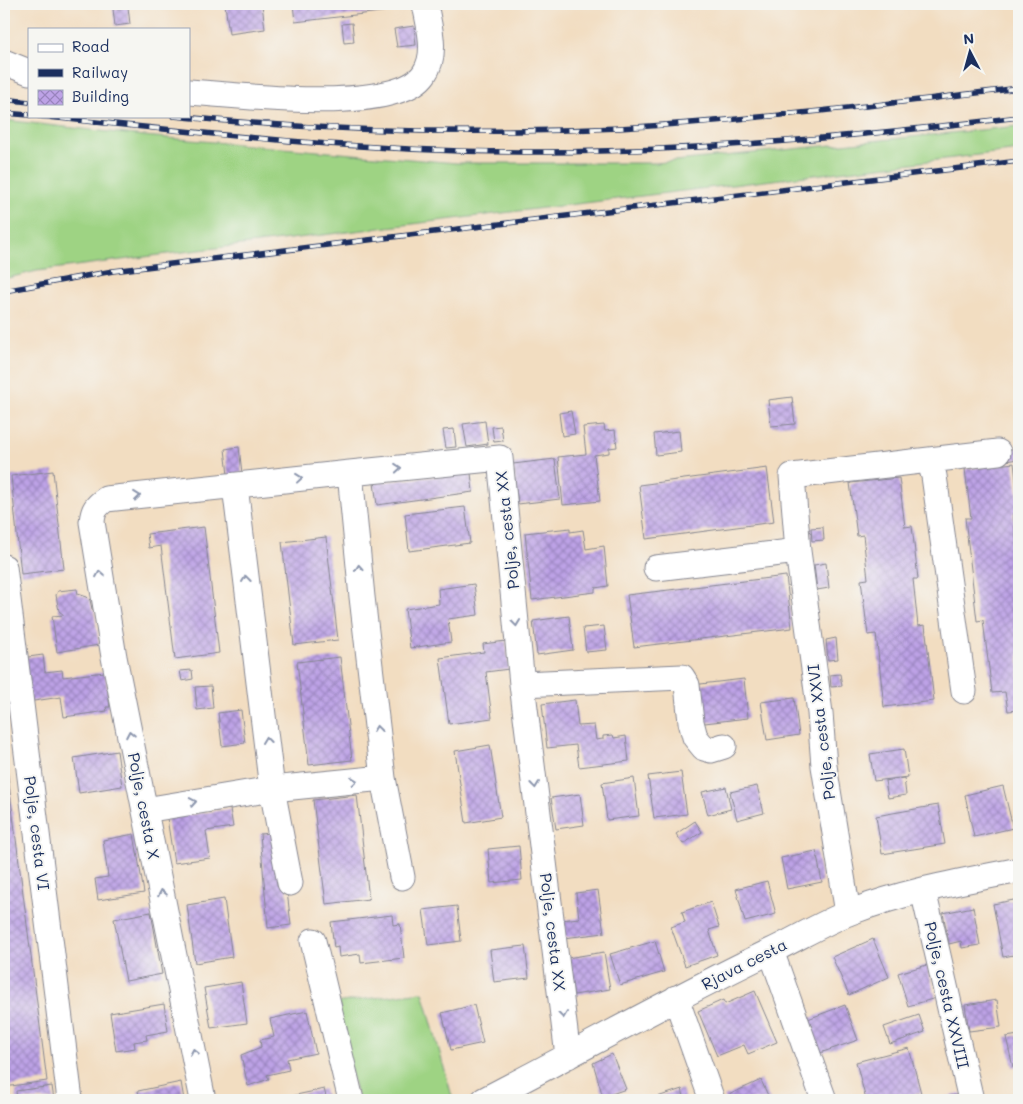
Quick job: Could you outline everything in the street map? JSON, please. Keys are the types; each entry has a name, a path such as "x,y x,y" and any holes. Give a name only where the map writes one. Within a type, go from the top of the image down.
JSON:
{"street":[{"path":"190,92 300,99 376,97 410,86 423,75 431,59 431,35 425,4"},
{"path":"4,62 28,72"},
{"name":"Polje, cesta XXVI","path":"848,912 824,766 820,713 798,551 792,476 998,452"},
{"name":"Polje, cesta XX","path":"350,473 500,458 522,684 568,1056"},
{"path":"929,460 934,476 964,691"},
{"path":"290,882 272,789 234,486 350,473 383,778 402,877"},
{"name":"Polje, cesta X","path":"203,1100 114,657 92,522 93,511 98,504 106,500 234,486"},
{"path":"656,568 798,551"},
{"name":"Polje, cesta VI","path":"4,566 70,1100"},
{"path":"522,684 682,677 687,685 690,722 695,737 704,748 711,750 724,746"},
{"path":"145,810 272,789 383,778"},
{"name":"Rjava cesta","path":"490,1099 676,998 848,912 883,900 923,890 1019,870"},
{"name":"Polje, cesta XXVIII","path":"923,890 971,1100"},
{"path":"313,941 351,1100"},
{"path":"771,951 824,1100"},
{"path":"676,998 712,1100"}],"green space":[{"path":"4,120 144,136 456,163 656,163 1019,126 1019,150 175,253 37,271 4,279"},
{"path":"423,992 453,1100 358,1100 334,1003"}],"building":[{"path":"225,4 262,4 265,29 229,34"},
{"path":"293,4 388,4 389,11 295,22"},
{"path":"128,7 130,24 115,26 113,9"},
{"path":"352,23 354,42 344,43 342,24"},
{"path":"414,26 416,45 397,47 394,29"},
{"path":"792,397 795,424 771,426 768,400"},
{"path":"571,411 575,434 562,436 559,413"},
{"path":"485,421 488,444 467,447 463,424"},
{"path":"604,425 605,431 615,430 617,447 609,448 609,453 594,455 600,501 563,505 558,457 586,454 583,427"},
{"path":"501,426 503,441 494,442 492,427"},
{"path":"454,429 456,447 446,448 443,430"},
{"path":"679,431 681,452 656,455 654,434"},
{"path":"239,447 242,473 228,475 225,449"},
{"path":"1019,448 1019,459 1005,461 1004,450"},
{"path":"555,459 560,499 518,504 513,464"},
{"path":"1014,463 1019,505 1019,512 1013,513 1019,562 1019,710 1008,711 1005,692 992,693 983,620 977,621 965,518 971,518 965,469"},
{"path":"767,468 774,522 646,539 639,485"},
{"path":"53,471 64,569 21,574 11,476"},
{"path":"471,473 473,492 377,505 374,483"},
{"path":"899,478 905,527 912,526 918,579 913,579 918,626 925,625 934,701 884,707 876,634 868,635 861,580 868,579 863,535 857,536 850,483"},
{"path":"465,507 470,543 409,551 405,514"},
{"path":"204,527 219,653 175,659 161,546 149,548 147,534"},
{"path":"823,527 824,540 812,541 811,528"},
{"path":"570,528 570,532 583,530 586,549 604,546 608,586 595,588 595,592 532,600 525,533"},
{"path":"326,537 338,640 294,645 282,542"},
{"path":"826,563 829,588 817,590 814,565"},
{"path":"786,576 792,628 634,647 627,595"},
{"path":"474,584 478,615 448,619 451,642 410,648 405,609 439,604 438,589"},
{"path":"77,589 78,594 90,600 94,610 99,645 57,652 52,616 64,615 59,611 56,595 58,591"},
{"path":"569,616 573,650 537,655 533,621"},
{"path":"604,626 607,650 586,652 583,628"},
{"path":"836,638 838,659 828,660 826,640"},
{"path":"506,641 509,669 486,672 492,718 449,724 440,658 484,652 483,644"},
{"path":"43,655 45,672 62,670 63,677 105,672 110,707 106,707 107,711 64,717 61,697 27,702 21,658"},
{"path":"340,657 352,760 309,765 297,662"},
{"path":"192,670 193,679 182,681 180,671"},
{"path":"840,674 842,686 831,687 830,675"},
{"path":"744,679 748,718 696,724 692,685"},
{"path":"211,686 213,708 197,710 195,687"},
{"path":"794,698 799,735 767,740 761,702"},
{"path":"575,700 578,726 594,725 596,740 603,739 603,736 613,735 614,738 626,736 629,761 579,767 576,745 547,748 542,704"},
{"path":"241,710 245,743 222,746 218,713"},
{"path":"4,745 47,1081 4,1087"},
{"path":"490,745 501,817 466,823 455,751"},
{"path":"904,749 908,777 874,781 870,754"},
{"path":"117,751 122,786 79,793 74,758"},
{"path":"681,772 687,814 654,818 648,776"},
{"path":"634,778 639,816 607,820 602,783"},
{"path":"904,778 906,795 888,798 885,781"},
{"path":"757,786 764,813 737,820 730,792"},
{"path":"1003,786 1013,828 974,837 965,795"},
{"path":"726,787 731,809 708,815 702,792"},
{"path":"580,794 584,825 556,829 551,798"},
{"path":"357,795 369,899 326,904 313,800"},
{"path":"938,805 945,844 882,854 876,816"},
{"path":"230,809 233,827 206,831 210,858 174,863 167,818"},
{"path":"695,821 702,832 683,844 676,834"},
{"path":"280,832 291,925 268,928 260,834"},
{"path":"134,834 144,893 98,900 95,879 108,877 103,840"},
{"path":"519,846 522,880 491,883 488,849"},
{"path":"816,851 822,882 787,889 781,858"},
{"path":"767,881 776,914 745,922 736,889"},
{"path":"598,890 604,933 564,938 562,920 579,918 576,893"},
{"path":"224,899 232,957 195,963 187,905"},
{"path":"1019,899 1019,954 1003,957 993,904"},
{"path":"711,902 719,927 709,930 717,955 685,966 671,927 685,922 682,912"},
{"path":"457,906 461,941 428,945 423,910"},
{"path":"973,907 980,945 962,948 961,941 949,944 943,913"},
{"path":"151,912 162,974 126,981 114,919"},
{"path":"392,915 393,925 400,924 404,958 361,963 360,954 339,957 338,947 334,948 331,922"},
{"path":"873,939 889,977 849,995 832,957"},
{"path":"655,941 664,972 620,985 610,954"},
{"path":"525,946 529,978 494,982 490,950"},
{"path":"604,952 610,989 574,995 567,958"},
{"path":"927,965 936,998 908,1006 898,973"},
{"path":"241,982 247,1023 211,1028 204,988"},
{"path":"755,991 777,1042 748,1054 744,1045 717,1056 698,1011 723,1000 725,1004"},
{"path":"997,1000 1001,1027 969,1031 965,1005"},
{"path":"164,1004 168,1031 146,1035 147,1040 134,1042 135,1048 116,1051 110,1013"},
{"path":"474,1005 483,1043 451,1050 442,1013"},
{"path":"845,1005 858,1040 820,1053 808,1019"},
{"path":"307,1011 316,1053 287,1059 289,1070 267,1075 269,1079 248,1086 241,1055 261,1047 260,1040 274,1037 270,1019"},
{"path":"919,1015 925,1032 890,1044 884,1027"},
{"path":"1019,1035 1019,1066 1013,1067 1006,1037"},
{"path":"909,1048 921,1093 892,1100 866,1100 856,1062"},
{"path":"612,1054 626,1089 603,1097 593,1063"},
{"path":"761,1080 770,1100 726,1100 724,1097"},
{"path":"181,1082 184,1100 140,1100 138,1091"},
{"path":"52,1086 54,1100 17,1100 16,1091"},
{"path":"324,1089 327,1100 288,1100 287,1097"},
{"path":"682,1089 685,1100 648,1100"},
{"path":"4,1092 6,1092 7,1100 4,1100"},
{"path":"961,1094 963,1100 934,1100 934,1099"}],"railway":[{"path":"190,118 284,125 396,130 564,130 670,125 770,116 1019,88"},
{"path":"4,99 28,102"},
{"path":"4,113 28,115"},
{"path":"58,118 229,136 356,146 546,152 665,149 783,141 1019,117"},
{"path":"4,291 113,271 1019,161"}]}
